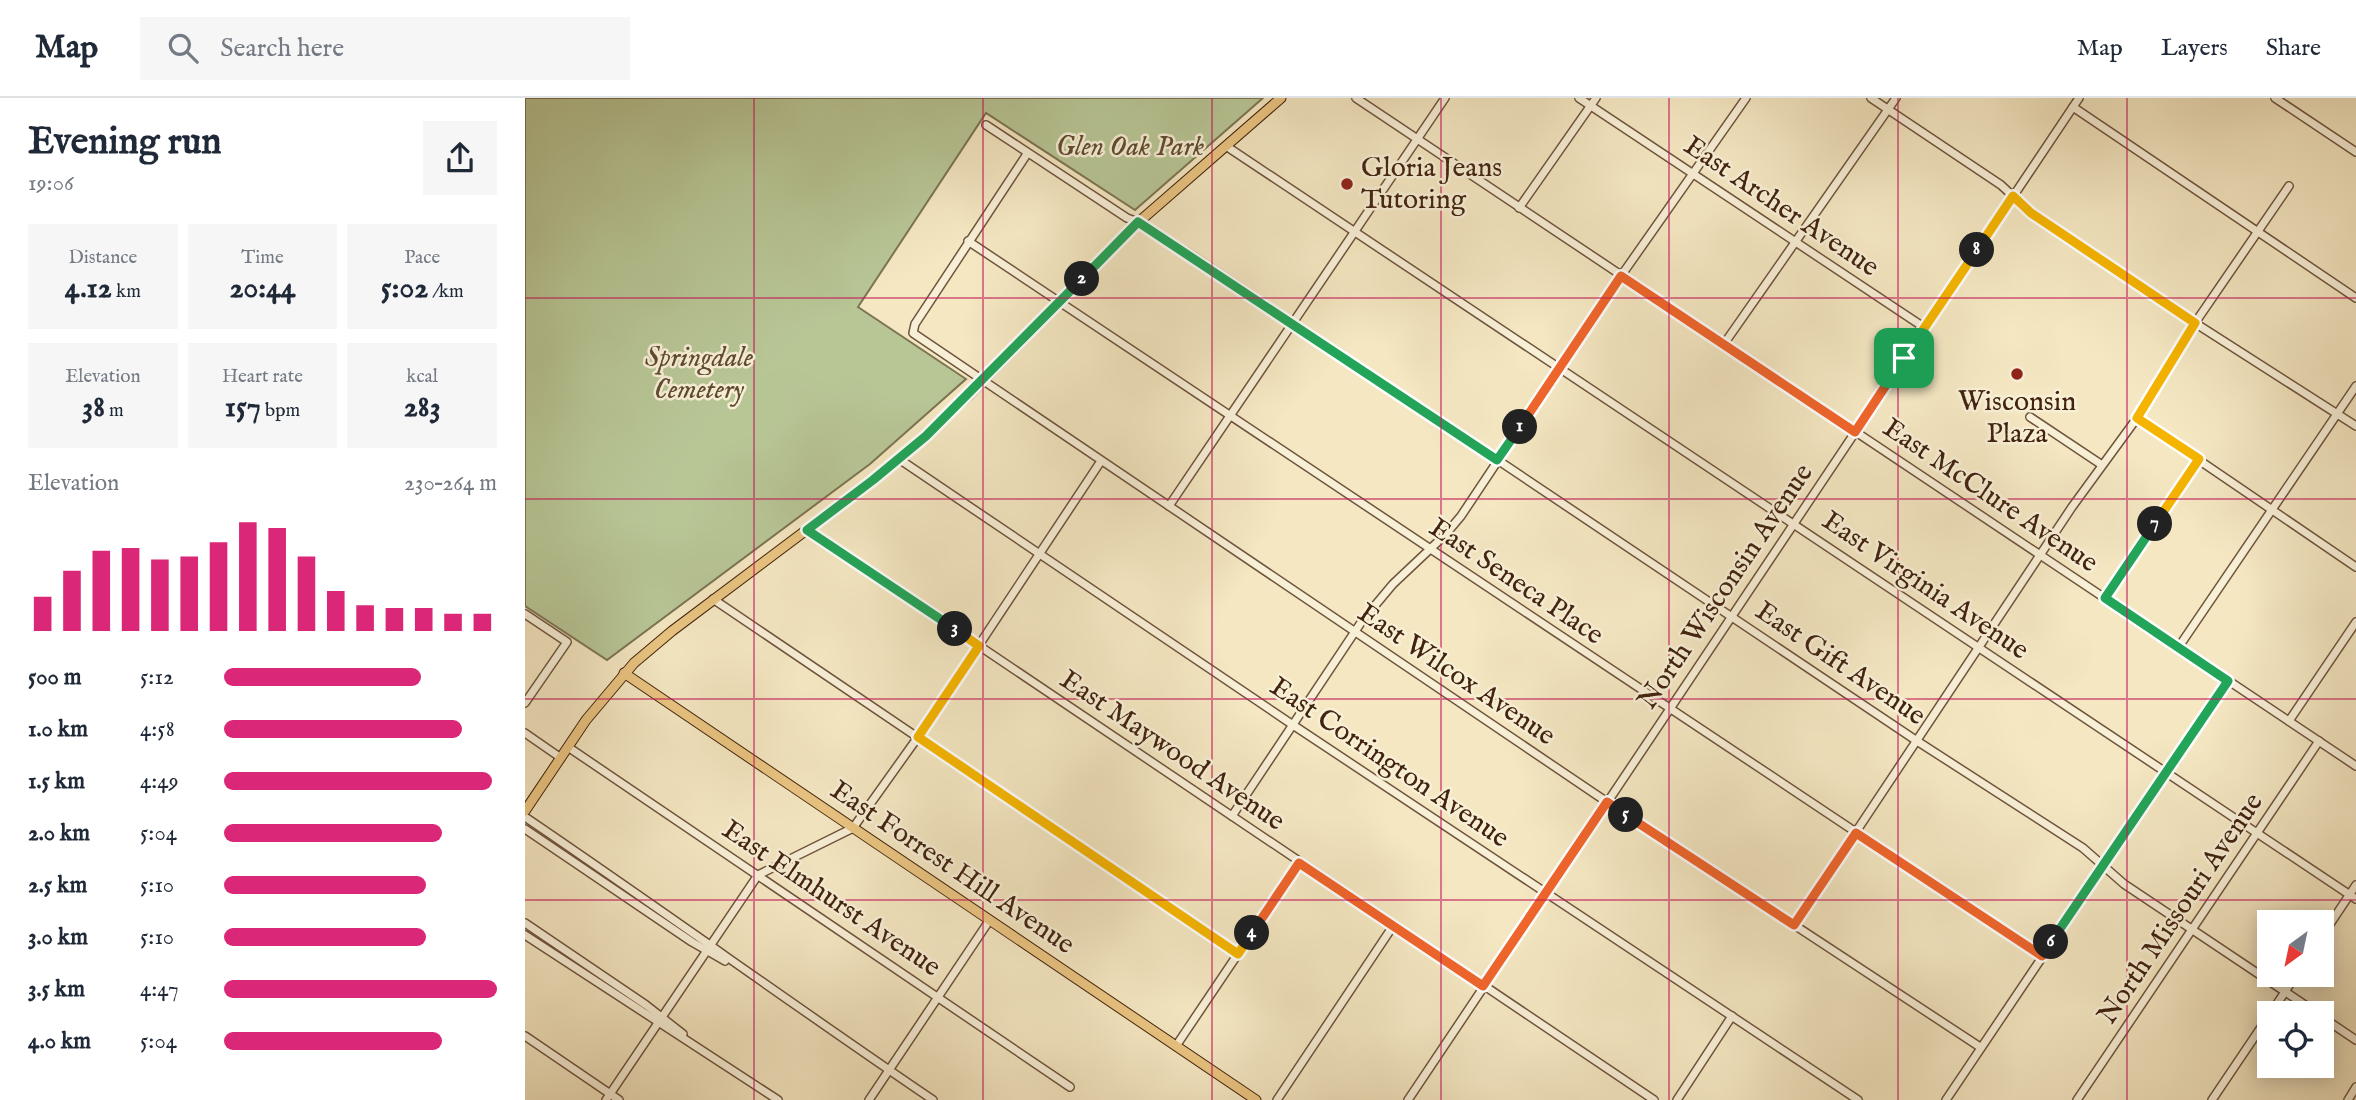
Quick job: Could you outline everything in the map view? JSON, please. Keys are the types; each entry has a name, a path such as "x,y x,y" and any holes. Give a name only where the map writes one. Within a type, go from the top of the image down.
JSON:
{"main road":[{"path":"525,814 597,705 624,673 659,641 713,599 899,460 941,422 1138,222 1281,98"},
{"name":"East Forrest Hill Avenue","path":"624,673 1256,1100"}],"street":[{"name":"East McClure Avenue","path":"1356,98 2356,766"},
{"path":"1169,506 1445,98"},
{"name":"East Archer Avenue","path":"1579,98 1925,328"},
{"path":"1519,208 1596,98"},
{"path":"1232,816 1354,631 1387,590 1456,521 1621,276 1746,98"},
{"path":"1871,98 1999,183 2031,213 2195,323 2356,426"},
{"path":"1724,344 1896,98"},
{"name":"North Wisconsin Avenue","path":"1408,1100 2079,98"},
{"path":"2275,98 2356,152"},
{"path":"2073,107 2356,298"},
{"name":"East Gift Avenue","path":"986,125 1292,323 1917,741 2083,848 2117,879 2299,1001"},
{"name":"East Virginia Avenue","path":"1226,146 2353,897"},
{"path":"968,241 1027,154"},
{"path":"1794,925 2041,555 2137,418 2195,323 2288,186"},
{"name":"East Seneca Place","path":"968,241 2042,956"},
{"name":"East Wilcox Avenue","path":"968,241 912,331 1607,802 1980,1047"},
{"path":"2178,648 2356,386"},
{"path":"2030,417 2102,465"},
{"path":"2137,418 2356,567"},
{"path":"2105,598 2199,459"},
{"name":"East Corrington Avenue","path":"899,460 1858,1100"},
{"path":"608,1097 758,875 853,828 918,737 1101,461"},
{"name":"East Maywood Avenue","path":"807,530 1654,1100"},
{"path":"713,599 1238,954"},
{"path":"525,614 567,642 525,703"},
{"path":"2289,722 2356,622"},
{"path":"1946,1100 2228,681"},
{"path":"525,733 561,758"},
{"name":"North Missouri Avenue","path":"2077,1100 2319,741"},
{"name":"East Elmhurst Avenue","path":"568,747 1070,1087"},
{"path":"525,814 709,948"},
{"path":"525,829 756,979 933,1100"},
{"path":"1176,1046 1299,863"},
{"path":"2335,920 2353,897 2356,886"},
{"path":"869,1100 989,921"},
{"path":"525,923 778,1100"},
{"path":"1277,1100 1393,926"},
{"path":"525,935 661,1020"},
{"path":"2279,1001 2288,987"},
{"path":"1677,1100 1732,1016"},
{"path":"2334,1025 2356,1040"},
{"path":"2212,1100 2257,1033"},
{"path":"525,1036 608,1097 619,1100"},
{"path":"2347,1100 2356,1087"}],"green space":[{"name":"Springdale Cemetery","path":"525,98 1263,98 1135,210 986,113 858,307 966,379 870,464 607,660 525,606"}],"place":[{"name":"Gloria Jeans Tutoring","path":"1347,184"},
{"name":"Wisconsin Plaza","path":"2017,374"}],"route":[{"path":"2013,196 2031,213 2195,323 2137,418 2199,459 2105,598 2228,681 2042,956 1856,833 1794,925 1607,802 1483,986 1299,863 1238,954 918,737 979,646 807,530 896,462 941,422 1138,222 1497,460 1621,276 1855,432 1904,358 2013,196"}],"park label":[{"name":"Glen Oak Park","path":"1130,147"}]}
